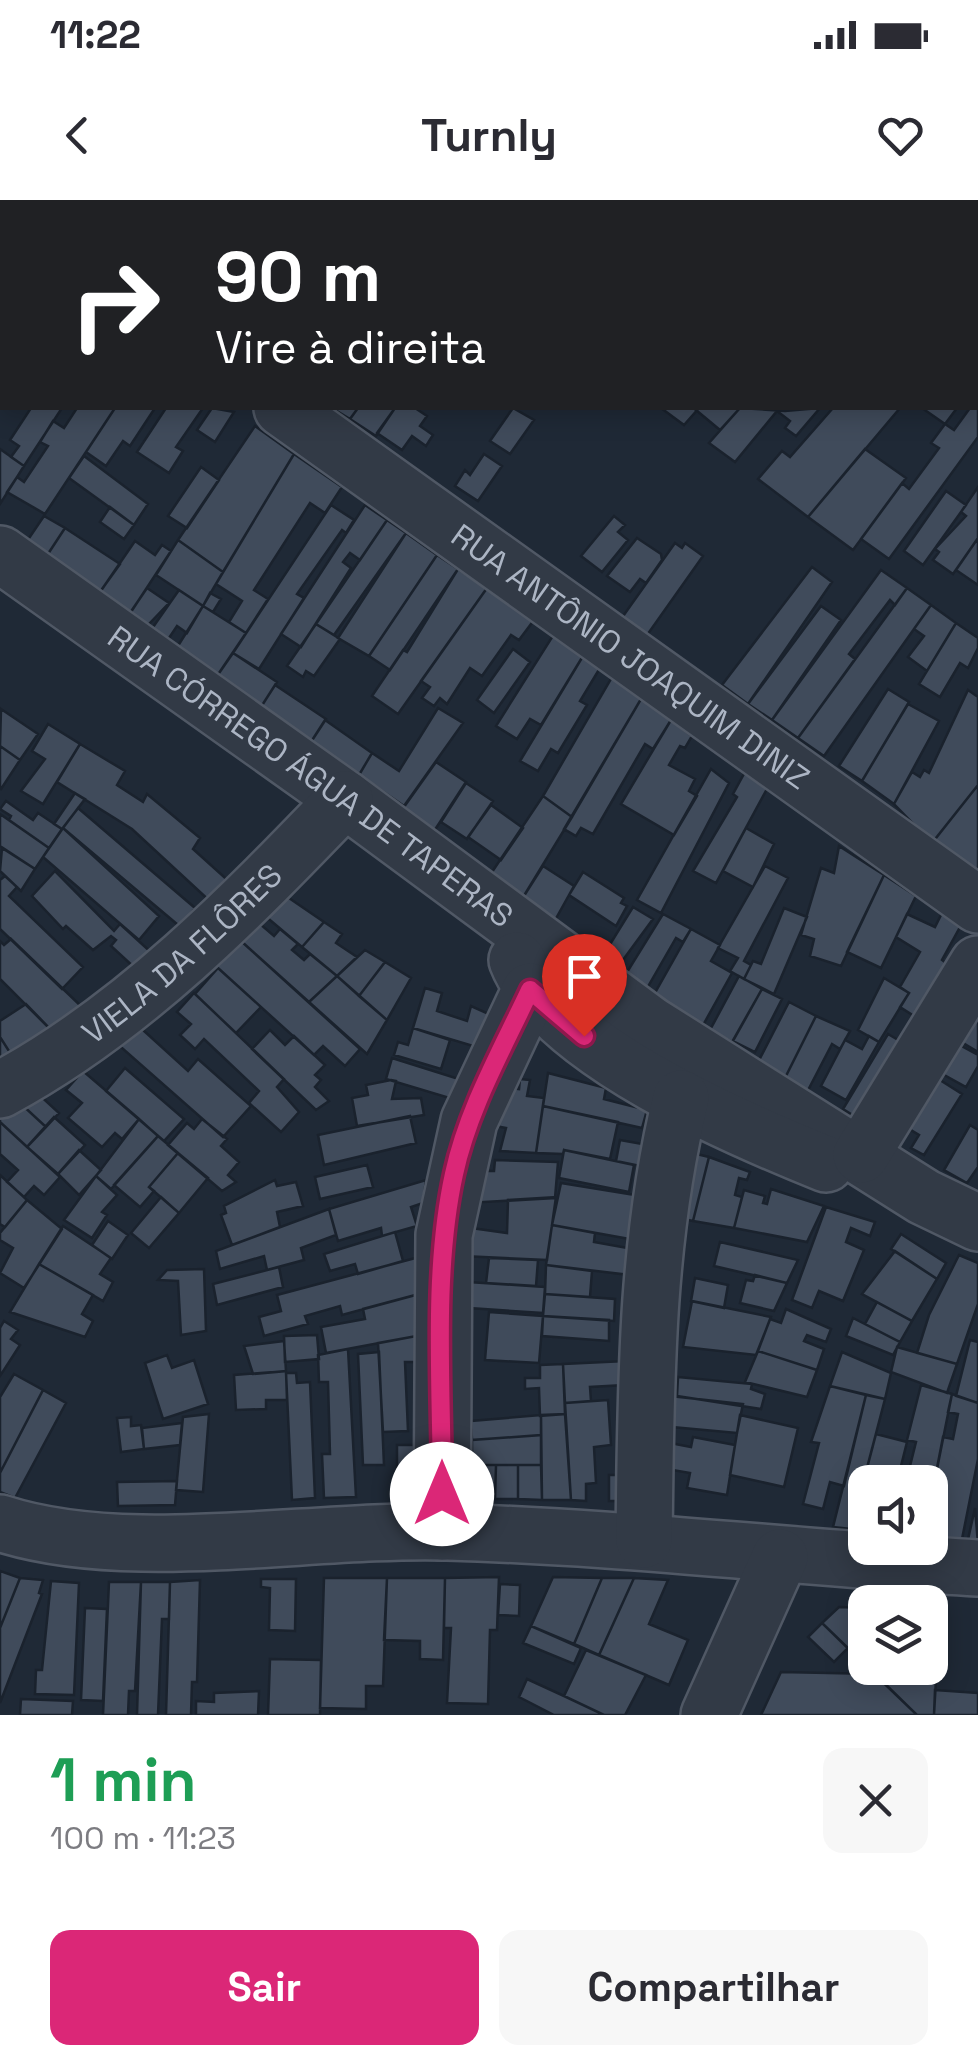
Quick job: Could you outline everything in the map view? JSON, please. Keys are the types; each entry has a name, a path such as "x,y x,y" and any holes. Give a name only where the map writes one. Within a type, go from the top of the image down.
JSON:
{"street":[{"name":"RUA ANTÔNIO JOAQUIM DINIZ","path":"285,410 978,905"},
{"name":"RUA CÓRREGO ÁGUA DE TAPERAS","path":"0,554 345,799 651,1024 924,1198 978,1223"},
{"name":"VIELA DA FLÔRES","path":"0,1090 148,990 240,908 345,799"},
{"path":"505,918 530,990 606,1052 681,1098 755,1136 924,1198"},
{"path":"860,1155 978,964"},
{"path":"442,1532 444,1234 454,1173 469,1121 530,990"},
{"path":"644,1540 646,1358 660,1198 681,1098"},
{"path":"0,1522 44,1537 133,1542 442,1532 644,1540 780,1557 978,1568"},
{"path":"709,1715 780,1557"}],"building":[{"path":"30,410 61,410 24,466 11,457 19,446 10,440"},
{"path":"76,410 114,410 45,514 7,492 17,477 24,482 48,446 40,442 53,421 64,428"},
{"path":"114,410 154,410 130,446 123,441 106,466 86,452"},
{"path":"165,410 202,410 176,447 183,451 169,473 137,452"},
{"path":"211,410 234,412 215,442 197,430"},
{"path":"335,410 357,410 350,419"},
{"path":"357,410 394,410 376,436 350,419"},
{"path":"394,410 418,410 427,416 420,426 433,435 426,446 412,436 402,450 377,433"},
{"path":"512,410 534,420 510,454 490,441"},
{"path":"664,410 697,410 684,425"},
{"path":"696,410 738,410 720,430"},
{"path":"738,410 818,410 796,436 785,428 790,421 777,411 735,462 709,443"},
{"path":"831,410 898,410 808,517 758,479 782,451 790,457"},
{"path":"925,410 956,410 945,424"},
{"path":"969,410 978,410 978,437 889,559 861,539 902,483 909,489 939,448 931,443 945,424 954,430"},
{"path":"255,426 294,454 223,572 178,540"},
{"path":"0,449 24,466 0,504"},
{"path":"865,449 906,478 853,550 808,517"},
{"path":"294,454 342,487 325,513 310,503 254,590 268,599 246,633 229,622 242,601 216,584"},
{"path":"484,454 502,466 478,501 455,486 465,470 470,475"},
{"path":"84,456 148,504 134,525 69,478"},
{"path":"201,467 219,480 187,528 168,516"},
{"path":"978,487 978,538 953,574 933,560 939,552 935,549 966,516 961,512"},
{"path":"946,491 966,505 923,565 904,551"},
{"path":"331,505 354,520 346,533 342,530 297,594 304,598 259,669 233,653"},
{"path":"365,505 387,520 360,560 350,553 343,562 351,568 301,647 281,634"},
{"path":"110,507 134,525 124,539 100,522"},
{"path":"44,516 65,528 44,560 23,547"},
{"path":"614,516 625,525 618,532 628,540 602,572 581,556"},
{"path":"387,520 406,533 334,635 316,624"},
{"path":"65,528 120,564 97,596 44,560"},
{"path":"406,533 437,555 369,656 338,638"},
{"path":"637,538 661,554 662,560 646,583 640,579 630,592 607,576"},
{"path":"978,538 978,585 956,570"},
{"path":"178,540 223,572 203,606 156,575"},
{"path":"135,541 155,555 162,545 171,551 127,618 96,598"},
{"path":"675,543 682,548 685,543 703,556 645,638 621,619"},
{"path":"437,555 458,569 390,670 369,656"},
{"path":"812,567 832,582 748,704 722,685"},
{"path":"458,569 487,588 398,714 372,696 403,650 407,652"},
{"path":"881,570 907,588 895,605 890,600 849,654 855,659 798,738 772,720"},
{"path":"147,588 169,603 148,625 130,613"},
{"path":"487,588 534,620 519,640 511,635 482,676 470,668 447,704 440,698 434,706 422,698 430,687 421,681"},
{"path":"907,588 931,605 824,756 798,738"},
{"path":"179,590 203,606 187,633 177,626 167,641 151,630"},
{"path":"210,593 221,599 213,612 203,606"},
{"path":"931,605 956,623 927,671 908,657 924,636 914,629"},
{"path":"203,606 246,633 217,676 176,649"},
{"path":"821,606 841,620 772,720 748,704"},
{"path":"956,623 978,638 978,648 968,668 960,663 940,697 919,684"},
{"path":"316,624 340,639 314,676 306,671 303,677 287,666"},
{"path":"554,634 583,656 541,725 530,719 517,739 496,726"},
{"path":"513,649 530,662 494,713 477,700"},
{"path":"233,653 277,682 261,707 217,676"},
{"path":"583,656 600,668 580,701 587,705 558,753 551,749 538,771 520,761"},
{"path":"612,677 641,699 572,817 543,796"},
{"path":"275,685 326,719 311,742 261,707"},
{"path":"888,689 909,702 862,781 839,766"},
{"path":"968,690 978,697 978,785 932,843 894,804 912,772 920,777 924,770 929,773"},
{"path":"641,699 671,720 653,749 645,744 593,834 581,828 576,836 564,829"},
{"path":"908,704 939,721 894,804 862,781"},
{"path":"438,708 463,723 404,806 359,775 372,753 399,771"},
{"path":"1,709 38,734 20,760 0,746"},
{"path":"325,720 372,753 359,775 311,742"},
{"path":"671,720 692,736 685,748 680,746 669,765 695,779 689,791 697,796 674,835 621,804"},
{"path":"48,724 80,744 43,804 21,791 45,759 32,751"},
{"path":"80,744 125,771 117,785 143,802 147,794 200,838 193,849 233,885 213,904 132,829 57,782"},
{"path":"0,746 20,760 1,789 0,788"},
{"path":"436,762 466,782 427,842 394,821"},
{"path":"711,769 729,783 661,913 637,900"},
{"path":"745,772 768,787 716,883 693,871 737,797 733,794"},
{"path":"466,783 493,801 467,839 441,822"},
{"path":"978,785 978,875 932,843"},
{"path":"75,793 85,799 62,829 54,824"},
{"path":"543,796 572,817 522,899 490,875"},
{"path":"6,801 33,820 38,813 62,829 49,848 9,820 11,816 0,809"},
{"path":"491,805 523,828 501,860 468,837"},
{"path":"78,808 195,908 191,913 197,918 184,930 63,828"},
{"path":"0,814 49,848 35,869 0,846"},
{"path":"63,828 159,916 139,940 43,857"},
{"path":"746,828 774,844 753,887 723,871"},
{"path":"839,846 884,875 841,966 810,956 814,939 801,935 821,868 834,873"},
{"path":"2,848 35,869 21,891 0,871"},
{"path":"543,866 574,886 554,922 522,899"},
{"path":"765,866 788,878 744,961 751,965 744,979 730,971 738,958 718,948"},
{"path":"55,871 114,931 120,924 154,955 136,969 111,946 116,940 111,936 93,950 66,926 63,929 32,896"},
{"path":"583,872 624,898 621,903 627,906 616,926 569,895"},
{"path":"884,875 916,896 881,968 847,952"},
{"path":"5,876 17,887 9,896 83,967 62,989 0,929 0,880"},
{"path":"286,896 324,922 302,947 264,915"},
{"path":"633,907 653,919 620,964 604,954"},
{"path":"784,908 807,917 774,994 744,979 753,961 761,964"},
{"path":"942,913 960,927 942,960 955,970 925,1023 900,1007 909,993 900,987 920,952 896,937 907,914 935,927"},
{"path":"663,914 691,929 683,942 676,938 646,990 624,977"},
{"path":"267,917 260,924 274,936 280,929 298,944 292,950 304,960 310,954 337,976 309,1002 231,932"},
{"path":"324,922 342,934 336,943 357,957 337,976 302,947"},
{"path":"691,929 720,945 711,961 732,973 702,1027 651,1000"},
{"path":"231,932 360,1049 345,1066 323,1046 314,1055 208,959"},
{"path":"11,939 84,1009 54,1033 0,979 0,941 4,945"},
{"path":"365,950 385,962 359,996 337,976"},
{"path":"385,962 411,978 387,1020 359,996"},
{"path":"218,968 261,1007 236,1033 195,994"},
{"path":"337,976 387,1020 367,1054 309,1002"},
{"path":"739,976 762,989 732,1042 710,1030"},
{"path":"884,978 909,993 879,1042 858,1030"},
{"path":"425,988 442,993 437,1011 467,1021 471,1006 502,1020 493,1052 413,1028"},
{"path":"762,989 782,999 755,1052 733,1041"},
{"path":"194,993 284,1079 277,1087 299,1112 281,1132 249,1103 259,1091 204,1039 195,1049 180,1035 191,1024 177,1012"},
{"path":"978,996 978,1052 953,1037"},
{"path":"789,1002 816,1016 782,1084 755,1068"},
{"path":"26,1004 54,1033 14,1059 0,1037 0,1021"},
{"path":"816,1016 850,1031 840,1049 832,1044 805,1096 782,1084"},
{"path":"132,1020 188,1071 198,1059 251,1106 223,1137 114,1041"},
{"path":"413,1028 450,1040 441,1069 394,1055 398,1042 408,1045"},
{"path":"270,1030 285,1045 294,1036 325,1065 315,1075 321,1080 315,1087 329,1101 316,1110 252,1049"},
{"path":"888,1034 920,1053 867,1124 843,1109"},
{"path":"869,1036 879,1042 846,1100 821,1086 845,1040 862,1049"},
{"path":"0,1037 14,1059 0,1069"},
{"path":"954,1042 978,1055 978,1066 966,1087 937,1071"},
{"path":"392,1058 462,1080 456,1100 386,1079"},
{"path":"125,1068 184,1119 164,1141 106,1091"},
{"path":"83,1071 139,1119 122,1139 115,1133 102,1147 68,1118 82,1103 66,1090"},
{"path":"548,1073 606,1088 604,1099 647,1110 642,1128 543,1106"},
{"path":"932,1075 962,1094 924,1155 911,1148 919,1135 901,1124"},
{"path":"520,1079 530,1080 527,1096 544,1098 536,1153 500,1151 506,1128 490,1125 502,1087 519,1089"},
{"path":"396,1081 392,1099 421,1098 424,1115 357,1126 352,1098 368,1095 366,1085"},
{"path":"34,1090 59,1113 46,1127 21,1104"},
{"path":"19,1102 46,1127 27,1147 0,1122 0,1103"},
{"path":"543,1106 618,1122 610,1159 564,1150 563,1154 536,1153"},
{"path":"410,1116 416,1143 324,1165 318,1135"},
{"path":"54,1117 85,1145 58,1174 27,1147"},
{"path":"139,1119 158,1136 111,1189 96,1176"},
{"path":"202,1119 227,1139 221,1146 239,1162 228,1175 236,1182 222,1191 168,1145 187,1123 194,1129"},
{"path":"0,1122 60,1177 44,1195 34,1186 24,1197 7,1182 18,1170 0,1154"},
{"path":"970,1125 978,1130 978,1167 967,1183 944,1170"},
{"path":"158,1136 178,1153 149,1187 154,1191 140,1207 114,1185"},
{"path":"620,1140 648,1145 645,1167 616,1161"},
{"path":"676,1149 709,1157 693,1221 669,1216"},
{"path":"79,1150 101,1170 79,1195 58,1174"},
{"path":"564,1150 634,1165 629,1192 559,1178"},
{"path":"178,1153 208,1178 179,1213 149,1187"},
{"path":"709,1157 750,1172 747,1180 739,1178 735,1195 742,1197 734,1228 693,1221"},
{"path":"495,1160 558,1162 555,1198 467,1203 476,1171 494,1171"},
{"path":"367,1165 373,1187 320,1199 315,1177"},
{"path":"0,1175 27,1200 5,1227 0,1224"},
{"path":"96,1176 117,1195 102,1212 107,1215 92,1238 64,1220"},
{"path":"275,1180 277,1186 296,1182 303,1206 277,1212 280,1227 232,1245 221,1215 226,1213 224,1206"},
{"path":"426,1180 423,1203 411,1207 417,1226 382,1236 381,1228 338,1241 329,1209"},
{"path":"561,1183 641,1196 635,1240 552,1225"},
{"path":"771,1189 824,1206 807,1242 734,1228 744,1190 765,1196 763,1203 767,1204"},
{"path":"161,1197 179,1213 149,1248 131,1233"},
{"path":"556,1197 547,1260 462,1256 464,1227 507,1233 508,1200"},
{"path":"27,1200 62,1229 24,1288 0,1273 13,1248 0,1240 0,1233"},
{"path":"826,1207 875,1222 870,1236 851,1228 846,1242 864,1250 843,1301 819,1291 812,1308 792,1300"},
{"path":"329,1209 336,1235 301,1248 304,1260 267,1270 264,1256 220,1269 216,1251"},
{"path":"108,1221 128,1235 112,1259 92,1245"},
{"path":"552,1225 595,1233 594,1242 633,1249 630,1275 546,1265"},
{"path":"63,1226 111,1258 100,1274 113,1282 103,1301 39,1264"},
{"path":"395,1232 403,1261 358,1274 355,1264 330,1271 324,1254"},
{"path":"901,1234 946,1263 937,1279 891,1249"},
{"path":"720,1242 798,1260 787,1283 714,1266"},
{"path":"895,1251 937,1279 912,1321 862,1294"},
{"path":"959,1255 978,1263 978,1304 957,1364 917,1353 929,1315"},
{"path":"423,1256 423,1293 342,1315 340,1306 305,1316 308,1324 264,1336 259,1317 281,1311 277,1295"},
{"path":"489,1258 538,1260 536,1286 486,1283"},
{"path":"39,1264 93,1295 82,1314 93,1321 85,1337 10,1312"},
{"path":"546,1265 592,1271 590,1297 545,1294"},
{"path":"279,1267 283,1287 217,1305 213,1284"},
{"path":"204,1269 206,1331 181,1335 178,1281 158,1280 167,1270"},
{"path":"755,1275 787,1283 774,1311 740,1303 746,1280 753,1281"},
{"path":"695,1278 728,1285 724,1308 691,1301"},
{"path":"468,1282 545,1287 543,1313 469,1308"},
{"path":"423,1293 422,1335 326,1353 321,1327 365,1319 363,1309"},
{"path":"545,1294 615,1299 614,1321 543,1316"},
{"path":"692,1301 771,1317 756,1355 683,1347"},
{"path":"877,1302 912,1321 900,1342 865,1324"},
{"path":"786,1309 831,1329 826,1342 807,1335 804,1341 824,1349 817,1370 758,1351 770,1319 781,1323"},
{"path":"489,1312 543,1316 539,1363 485,1360"},
{"path":"543,1316 609,1320 609,1341 542,1336"},
{"path":"853,1318 900,1342 893,1355 846,1336"},
{"path":"4,1321 18,1330 11,1339 20,1345 0,1376 0,1328"},
{"path":"317,1335 319,1359 285,1362 284,1336"},
{"path":"422,1335 422,1362 405,1362 408,1431 383,1432 378,1343"},
{"path":"970,1340 978,1342 978,1403 956,1396"},
{"path":"284,1341 286,1371 253,1374 244,1346"},
{"path":"897,1347 957,1364 947,1393 891,1372"},
{"path":"348,1349 356,1497 324,1498 322,1454 330,1454 328,1382 319,1382 318,1355"},
{"path":"758,1351 817,1370 807,1397 745,1382"},
{"path":"379,1352 384,1465 363,1465 358,1354"},
{"path":"842,1352 891,1373 885,1399 830,1386"},
{"path":"167,1355 172,1368 194,1360 208,1404 163,1419 145,1363"},
{"path":"626,1361 625,1385 590,1387 591,1401 565,1403 563,1364"},
{"path":"563,1364 565,1414 540,1416 539,1388 525,1389 525,1378 540,1378 540,1365"},
{"path":"286,1371 287,1400 266,1400 266,1409 236,1410 234,1375"},
{"path":"286,1373 296,1373 297,1383 310,1382 315,1498 292,1500"},
{"path":"14,1374 43,1390 0,1473 0,1397"},
{"path":"678,1377 752,1384 751,1389 765,1394 761,1409 677,1396"},
{"path":"921,1385 952,1394 938,1465 910,1465 916,1442 907,1440"},
{"path":"830,1386 866,1395 844,1486 830,1482 823,1509 803,1504 819,1443 811,1442"},
{"path":"43,1390 66,1403 15,1498 0,1492 0,1473"},
{"path":"952,1394 978,1403 978,1459 961,1544 948,1542 948,1465 938,1465 943,1437 953,1439 958,1414 948,1412"},
{"path":"661,1395 743,1404 737,1433 661,1426"},
{"path":"866,1395 885,1399 868,1465 848,1465"},
{"path":"608,1400 611,1445 594,1447 596,1483 586,1484 586,1501 571,1500 565,1403"},
{"path":"209,1414 203,1492 176,1490 183,1417"},
{"path":"565,1414 571,1500 542,1500 541,1415"},
{"path":"541,1415 541,1435 472,1440 471,1421"},
{"path":"740,1415 798,1428 784,1487 730,1475"},
{"path":"131,1417 131,1426 141,1425 144,1449 121,1452 117,1418"},
{"path":"182,1423 180,1445 144,1449 142,1428"},
{"path":"876,1434 907,1442 901,1465 868,1465"},
{"path":"541,1435 541,1465 472,1465 472,1440"},
{"path":"693,1437 735,1445 727,1495 687,1488 690,1473 661,1468 665,1442 691,1447"},
{"path":"397,1445 414,1445 415,1471 397,1472"},
{"path":"472,1465 496,1465 495,1499 473,1499"},
{"path":"496,1465 518,1465 518,1499 495,1499"},
{"path":"518,1465 541,1465 542,1500 518,1499"},
{"path":"848,1467 848,1529 833,1527"},
{"path":"609,1475 627,1475 627,1501 609,1501"},
{"path":"177,1481 175,1505 118,1506 117,1482"},
{"path":"975,1508 978,1544 967,1544"},
{"path":"0,1571 20,1578 0,1628"},
{"path":"499,1577 497,1630 490,1630 488,1704 447,1703 451,1628 444,1628 445,1578"},
{"path":"553,1577 602,1578 574,1644 531,1626"},
{"path":"20,1578 43,1580 39,1593 42,1594 0,1703 0,1628"},
{"path":"324,1578 387,1578 383,1686 366,1686 366,1709 320,1708"},
{"path":"387,1578 445,1578 443,1660 420,1659 420,1641 384,1640"},
{"path":"602,1578 634,1578 599,1655 574,1644"},
{"path":"634,1578 668,1580 649,1624 688,1640 669,1685 599,1655"},
{"path":"261,1579 296,1579 295,1631 269,1630 270,1588 261,1587"},
{"path":"200,1580 197,1682 192,1682 191,1715 166,1715 170,1582"},
{"path":"51,1581 79,1583 74,1695 35,1694 36,1670 42,1670"},
{"path":"109,1582 141,1582 135,1691 129,1691 128,1715 103,1715"},
{"path":"141,1582 170,1582 169,1619 162,1619 158,1715 137,1715"},
{"path":"500,1584 520,1585 519,1616 498,1615"},
{"path":"839,1607 848,1607 848,1648 822,1623"},
{"path":"85,1608 107,1609 103,1701 81,1700"},
{"path":"822,1623 848,1648 834,1662 808,1637"},
{"path":"531,1626 581,1648 574,1664 523,1643"},
{"path":"586,1650 646,1675 625,1715 604,1715 564,1696"},
{"path":"270,1659 321,1660 320,1715 268,1715"},
{"path":"781,1672 848,1673 848,1685 886,1685 917,1715 761,1715"},
{"path":"527,1679 604,1715 554,1715 519,1697"},
{"path":"886,1685 936,1685 934,1715 917,1715"},
{"path":"935,1690 978,1693 978,1715 934,1715"},
{"path":"259,1691 258,1715 196,1715 196,1701 214,1702 214,1693"},
{"path":"21,1699 73,1701 72,1715 20,1715"}],"route":[{"path":"442,1494 444,1234 454,1173 469,1121 530,990 584,1036"}]}
